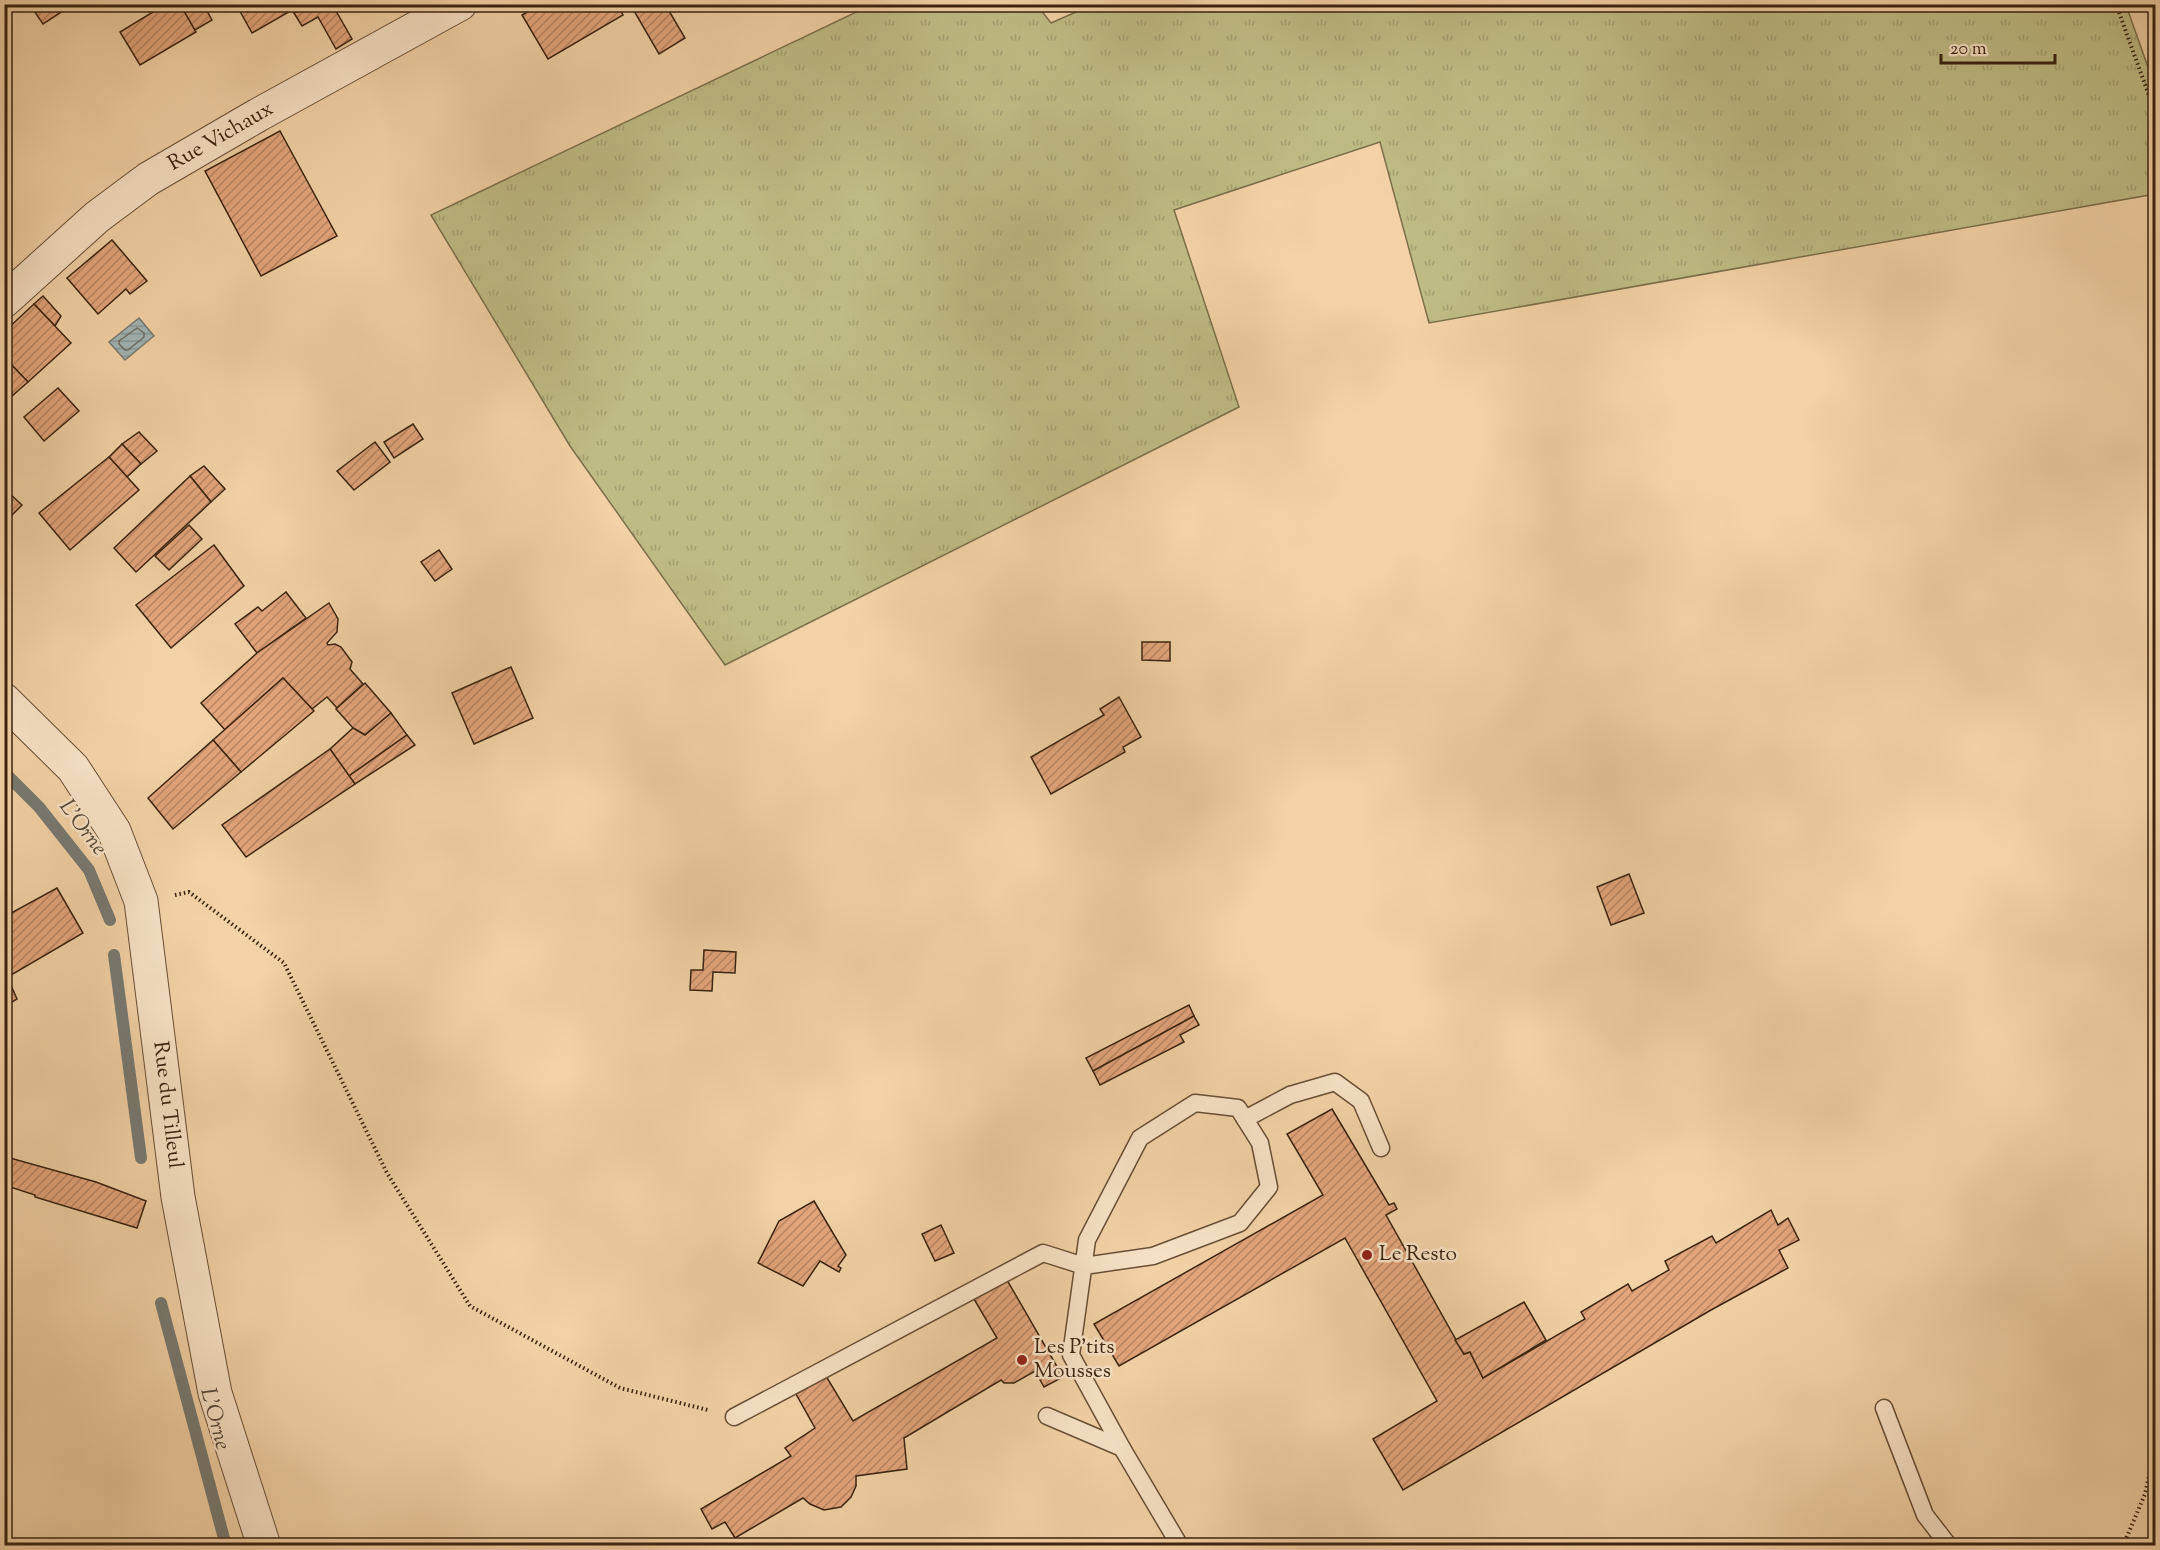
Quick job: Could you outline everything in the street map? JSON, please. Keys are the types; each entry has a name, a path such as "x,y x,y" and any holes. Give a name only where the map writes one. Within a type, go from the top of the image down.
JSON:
{"street":[{"name":"Rue Vichaux","path":"4,301 97,217 148,178 460,4"},
{"name":"Rue du Tilleul","path":"4,700 73,768 114,831 141,901 178,1197 213,1382 264,1545"}],"lane":[{"path":"1245,1119 1290,1095 1335,1082 1361,1101 1381,1148"},
{"path":"734,1417 1043,1253 1084,1266 1153,1256 1240,1223 1269,1187 1260,1143 1238,1108 1195,1103 1140,1138 1088,1240 1084,1266 1071,1355 1122,1448 1180,1545"},
{"path":"1884,1408 1926,1515 1949,1545"},
{"path":"1047,1416 1122,1448"}],"path":[{"path":"2116,4 2156,115"},
{"path":"189,892 284,963 387,1173 470,1306 620,1388 734,1417"},
{"path":"2123,1545 2145,1494 2156,1445"}],"green space":[{"path":"871,5 1037,5 1051,23 1092,5 2126,5 2155,87 2155,194 1429,323 1380,142 1174,210 1239,407 725,665 570,446 431,215"}],"water":[{"path":"139,318 154,336 125,360 109,342"}],"building":[{"path":"59,4 63,11 43,24 30,5"},
{"path":"166,4 180,4 196,32 140,65 120,32"},
{"path":"180,4 203,4 212,20 195,30"},
{"path":"236,4 310,4 294,13 292,10 252,33"},
{"path":"310,4 332,4 352,39 336,49 318,17 302,26 294,13"},
{"path":"540,4 617,4 623,15 548,59 522,15"},
{"path":"630,4 665,4 685,38 659,54"},
{"path":"280,131 337,236 261,276 205,171"},
{"path":"112,240 147,281 130,294 126,289 98,314 67,278"},
{"path":"43,296 61,316 55,326 34,304"},
{"path":"34,304 71,343 28,382 4,357 4,332"},
{"path":"4,357 28,382 4,403"},
{"path":"58,388 79,411 44,441 24,417"},
{"path":"413,424 423,439 394,458 384,442"},
{"path":"139,432 157,451 141,464 122,444"},
{"path":"375,442 390,462 354,490 337,471"},
{"path":"122,444 141,464 127,477 109,457"},
{"path":"109,457 139,490 70,550 39,513"},
{"path":"204,466 225,489 211,502 190,476"},
{"path":"190,476 211,502 136,572 114,548"},
{"path":"9,493 22,505 4,523 4,497"},
{"path":"189,525 202,539 169,570 155,556"},
{"path":"214,545 244,586 171,648 136,605"},
{"path":"439,550 452,569 435,581 421,562"},
{"path":"286,592 306,618 257,653 235,624 258,607 262,611"},
{"path":"329,603 338,619 337,632 327,643 341,647 352,662 350,669 363,684 337,708 327,697 312,709 283,678 225,730 201,703 257,653"},
{"path":"1142,642 1170,642 1170,661 1142,660"},
{"path":"511,667 533,718 474,744 452,693"},
{"path":"283,678 314,711 241,772 213,740"},
{"path":"365,683 391,713 365,735 353,728 336,709"},
{"path":"1119,697 1141,737 1123,747 1125,752 1051,794 1031,757 1104,715 1100,709"},
{"path":"391,713 407,735 349,776 330,749 353,728 365,735"},
{"path":"407,735 415,745 355,784 349,776"},
{"path":"213,740 241,772 173,829 148,798"},
{"path":"330,749 355,784 246,857 222,825"},
{"path":"1629,874 1644,913 1611,925 1597,887"},
{"path":"57,888 83,933 6,978 4,975 4,917"},
{"path":"704,950 736,952 735,973 713,972 712,991 690,990 691,970 703,970"},
{"path":"10,983 17,999 4,1007 4,986"},
{"path":"1189,1005 1194,1016 1093,1071 1086,1058"},
{"path":"1194,1016 1199,1025 1180,1035 1184,1042 1100,1085 1093,1071"},
{"path":"1332,1109 1389,1205 1394,1203 1397,1209 1386,1215 1464,1354 1470,1352 1483,1378 1585,1319 1581,1312 1628,1284 1632,1291 1669,1270 1665,1261 1712,1236 1716,1243 1771,1210 1778,1225 1788,1218 1799,1240 1779,1250 1788,1268 1711,1310 1403,1490 1373,1439 1437,1401 1345,1238 1119,1366 1094,1324 1323,1195 1287,1134"},
{"path":"10,1158 96,1182 146,1201 137,1228 35,1197 35,1195 4,1185 4,1175"},
{"path":"814,1201 846,1255 838,1266 841,1268 839,1272 820,1261 803,1286 758,1263 779,1221"},
{"path":"941,1225 954,1253 935,1261 922,1234"},
{"path":"1007,1280 1063,1377 1044,1387 1035,1371 1014,1383 1004,1383 1001,1380 904,1438 907,1469 856,1476 856,1486 851,1497 841,1507 824,1510 803,1498 735,1538 725,1522 712,1529 701,1509 791,1456 785,1448 815,1428 796,1394 826,1376 853,1421 997,1338 974,1299"},
{"path":"1524,1302 1546,1340 1483,1378 1470,1352 1464,1354 1455,1340"}],"waterway":[{"name":"L'Orne","path":"4,772 39,807 89,870 110,920"},
{"name":"L'Orne","path":"114,955 141,1158"},
{"name":"L'Orne","path":"161,1303 226,1546"}],"place":[{"name":"Le Resto","path":"1367,1255"},
{"name":"Les P'tits Mousses","path":"1022,1360"}]}
